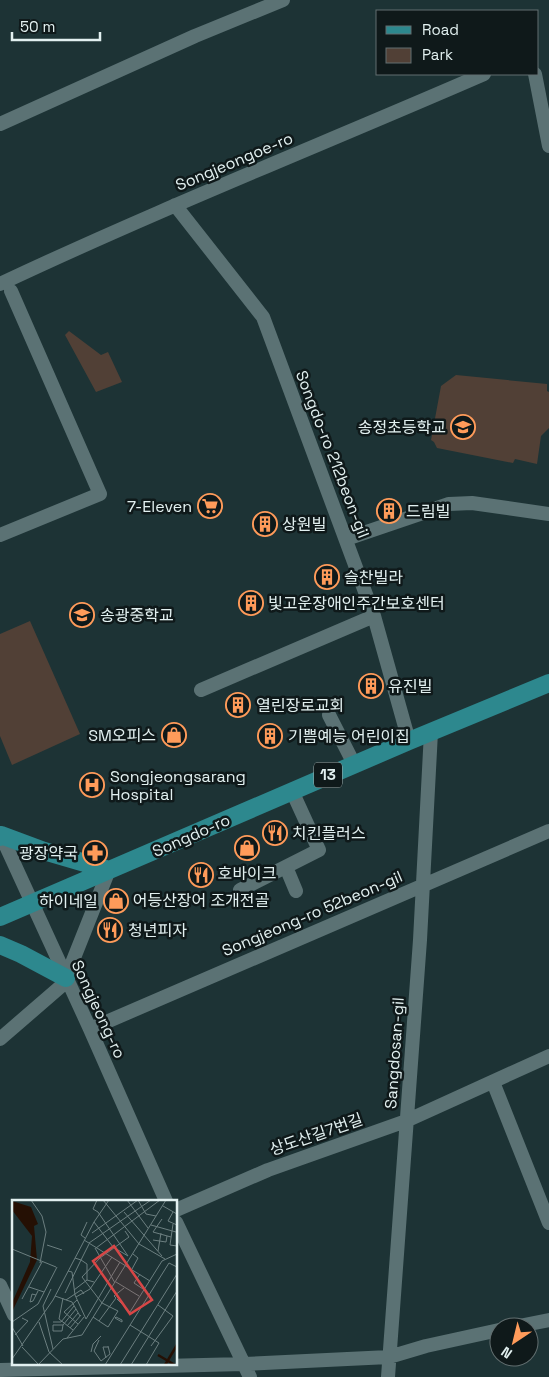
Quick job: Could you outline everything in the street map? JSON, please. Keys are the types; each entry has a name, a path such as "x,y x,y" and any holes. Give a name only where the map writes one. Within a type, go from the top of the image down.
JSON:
{"main road":[{"name":"Songdo-ro","path":"0,916 354,764 549,683"},
{"path":"0,835 44,851 109,870"},
{"path":"0,945 67,980"}],"street":[{"path":"0,124 195,36 283,0"},
{"name":"Songjeongoe-ro","path":"6,288 175,204 482,75"},
{"path":"535,75 549,146"},
{"name":"Songdo-ro 212beon-gil","path":"175,204 263,317 374,616 409,741"},
{"path":"0,535 100,494 6,288"},
{"path":"346,539 449,504 472,503 549,514"},
{"path":"201,690 374,616"},
{"path":"329,715 354,764"},
{"name":"Sangdosan-gil","path":"388,1377 424,884 431,732"},
{"path":"240,890 319,850 292,791"},
{"name":"Songjeong-ro 52beon-gil","path":"90,1029 549,831"},
{"name":"Songjeong-ro","path":"0,835 90,1029 166,1200"},
{"path":"286,867 296,890"},
{"path":"0,1039 67,980 109,870"},
{"name":"상도산길7번길","path":"178,1209 268,1170 406,1121 549,1056"},
{"path":"493,1082 549,1223"},
{"path":"178,1226 250,1377"},
{"path":"0,1285 12,1311"},
{"path":"0,1370 244,1364 389,1357 426,1346 489,1332"}],"green space":[{"path":"69,331 101,355 108,352 122,382 96,392 65,335"},
{"path":"456,375 547,384 547,391 549,392 549,428 541,436 537,464 515,459 513,463 437,448 431,440 441,386"},
{"path":"30,621 80,734 12,765 0,736 0,634"}],"place":[{"name":"송정초등학교","path":"463,427"},
{"name":"7-Eleven","path":"210,506"},
{"name":"드림빌","path":"389,511"},
{"name":"상원빌","path":"265,524"},
{"name":"슬찬빌라","path":"327,577"},
{"name":"빛고운장애인주간보호센터","path":"251,603"},
{"name":"송광중학교","path":"82,615"},
{"name":"유진빌","path":"371,686"},
{"name":"열린장로교회","path":"238,705"},
{"name":"SM오피스","path":"174,735"},
{"name":"기쁨예능 어린이집","path":"270,736"},
{"name":"Songjeongsarang Hospital","path":"92,785"},
{"name":"치킨플러스","path":"275,833"},
{"name":"호바이크","path":"247,848"},
{"name":"광장약국","path":"95,853"},
{"name":"어등산장어 조개전골","path":"201,875"},
{"name":"하이네일","path":"116,901"},
{"name":"청년피자","path":"110,930"}]}
